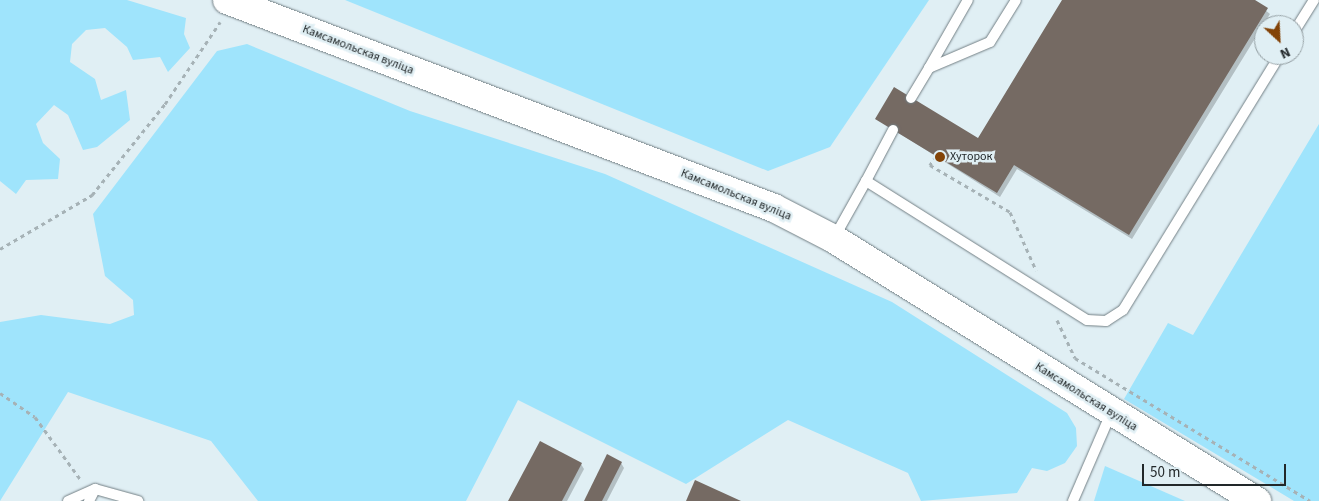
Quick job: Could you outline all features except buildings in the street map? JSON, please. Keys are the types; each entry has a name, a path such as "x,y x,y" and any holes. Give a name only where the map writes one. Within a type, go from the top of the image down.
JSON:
{"main road":[{"name":"Камсамольская вуліца","path":"229,1 774,208 834,239 1111,413 1257,501"}],"lane":[{"path":"911,98 968,0"},
{"path":"928,68 990,42 1016,0"},
{"path":"1304,16 1314,0"},
{"path":"866,181 1087,320 1106,321 1124,310 1274,65"},
{"path":"834,239 893,130"},
{"path":"1073,501 1111,413"},
{"path":"89,501 91,489"},
{"path":"68,501 91,489 138,501"}],"path":[{"path":"0,249 92,195 165,104 229,1"},
{"path":"936,156 930,165 1010,212 1075,358 1310,501"},
{"path":"0,393 36,417 91,489"}],"shaded area":[{"path":"0,0 127,0 186,18 184,34 190,48 168,72 160,57 133,60 127,47 105,28 86,30 72,44 70,62 95,79 101,100 126,90 130,120 97,147 83,150 68,115 54,105 36,124 43,143 60,159 58,179 26,180 16,194 0,181"},
{"path":"345,0 929,0 830,147 768,171"},
{"path":"247,44 410,111 605,174 892,302 1067,413 1076,428 1077,446 1065,463 1047,471 1032,468 1017,493 921,501 908,473 788,420 686,484 518,400 466,501 258,501 211,441 68,392 0,501 0,322 41,315 110,324 134,315 133,300 105,276 93,214 217,51"},
{"path":"1319,124 1319,501 1294,501 1124,399 1168,323 1193,335"},
{"path":"1105,466 1185,501 1094,501"}],"place":[{"name":"Хуторок","path":"940,157"}]}
